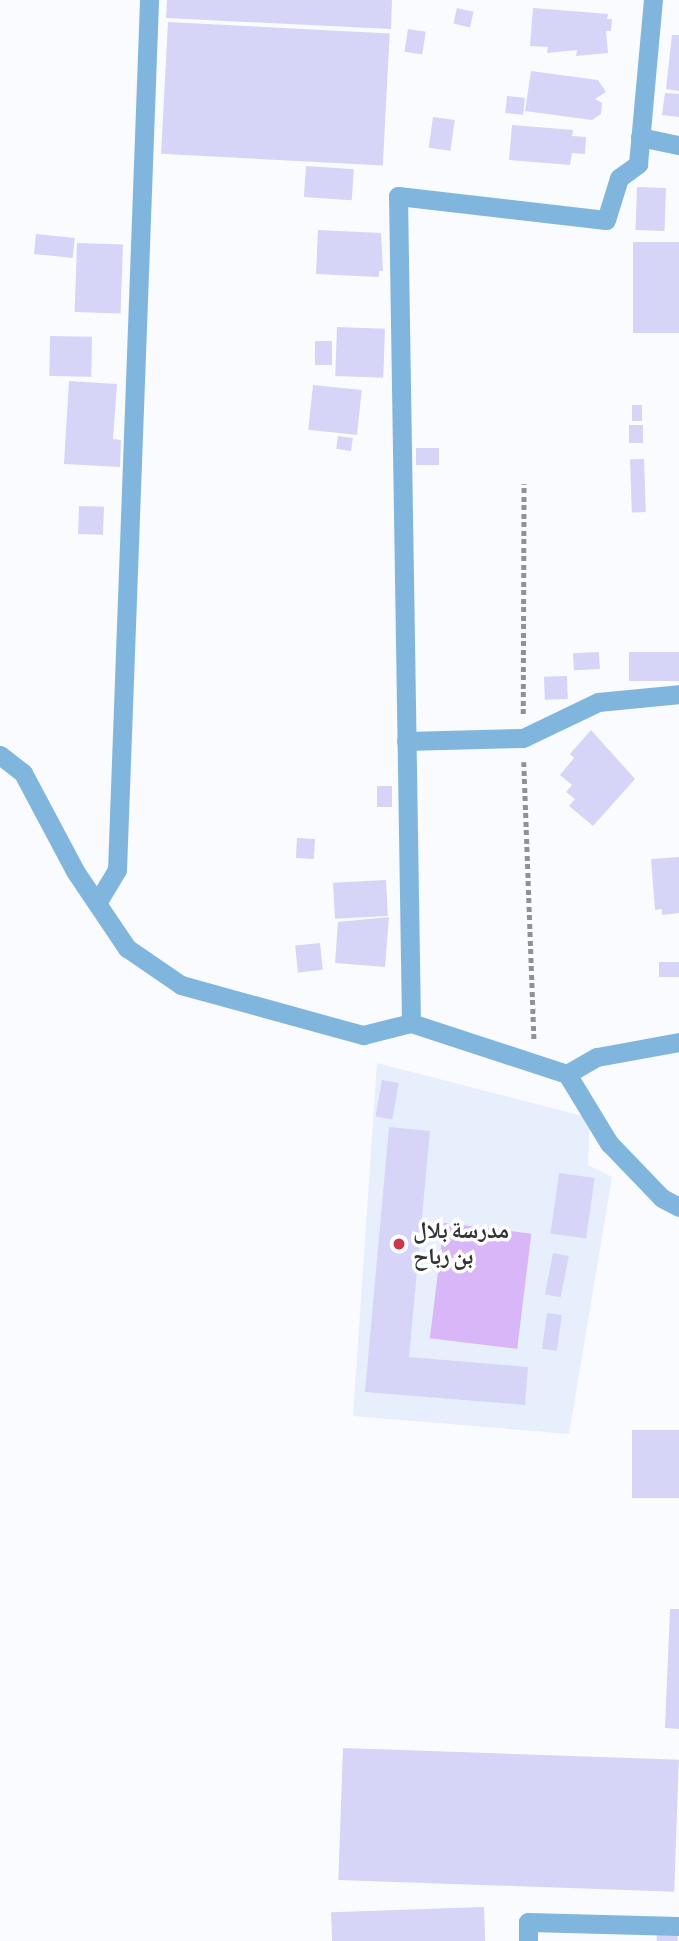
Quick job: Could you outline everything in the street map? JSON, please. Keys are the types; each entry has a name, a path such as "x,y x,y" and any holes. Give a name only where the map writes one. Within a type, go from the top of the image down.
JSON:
{"street":[{"path":"97,903 117,870 149,0"},
{"path":"411,1023 398,195 606,220 620,178 638,164 653,0"},
{"path":"640,137 679,145"},
{"path":"406,741 523,738 598,702 679,694"},
{"path":"0,755 23,773 97,903 127,948 181,985 363,1035 411,1023 567,1074 609,1143 662,1198 679,1207"},
{"path":"567,1074 597,1056 679,1042"},
{"path":"528,1941 528,1923 679,1926"}],"path":[{"path":"524,484 523,738 534,1062"}],"shaded area":[{"path":"377,1063 590,1118 588,1165 612,1177 569,1434 353,1416"},
{"path":"444,1223 531,1234 517,1349 430,1338"}],"building":[{"path":"167,0 392,0 391,29 166,18"},
{"path":"457,8 474,12 470,27 453,24"},
{"path":"533,8 608,14 607,19 612,19 611,31 606,31 608,53 576,56 577,50 547,53 548,47 530,46"},
{"path":"168,22 390,34 383,165 161,154"},
{"path":"408,29 426,32 422,55 404,52"},
{"path":"672,35 679,35 679,91 666,89"},
{"path":"531,71 598,80 606,92 595,99 602,103 601,114 592,120 525,111"},
{"path":"665,93 679,94 679,117 662,115"},
{"path":"507,96 525,98 523,115 505,113"},
{"path":"433,117 455,120 450,151 429,148"},
{"path":"512,125 573,130 572,136 586,137 585,154 572,153 570,165 509,160"},
{"path":"306,166 354,169 352,200 304,197"},
{"path":"637,187 666,188 664,231 635,230"},
{"path":"318,230 381,233 383,271 379,271 379,277 316,274"},
{"path":"36,234 75,238 73,258 34,254"},
{"path":"633,242 679,242 679,333 633,333"},
{"path":"77,243 123,245 121,314 75,312"},
{"path":"337,327 385,329 383,378 335,376"},
{"path":"50,336 92,337 91,377 49,376"},
{"path":"315,341 332,341 332,365 315,365"},
{"path":"69,381 117,384 113,439 121,440 120,467 64,464"},
{"path":"313,385 362,390 357,435 308,430"},
{"path":"632,405 642,405 642,421 632,421"},
{"path":"629,425 643,425 643,443 629,443"},
{"path":"338,436 353,438 351,451 336,449"},
{"path":"416,448 439,448 439,465 416,465"},
{"path":"630,459 644,459 646,512 632,512"},
{"path":"79,506 104,507 103,535 78,534"},
{"path":"599,652 600,669 574,670 573,653"},
{"path":"629,652 679,652 679,681 629,681"},
{"path":"567,676 568,699 545,700 544,677"},
{"path":"591,730 635,779 593,826 569,806 575,799 566,792 572,785 560,775 574,758 570,754"},
{"path":"377,786 392,786 392,807 377,807"},
{"path":"297,838 315,839 314,859 296,858"},
{"path":"679,857 679,913 662,915 662,909 655,910 651,859"},
{"path":"386,880 388,916 335,919 333,883"},
{"path":"389,917 385,967 335,963 338,922"},
{"path":"320,943 323,970 298,972 295,946"},
{"path":"659,962 679,962 679,977 659,977"},
{"path":"382,1080 399,1083 392,1119 376,1116"},
{"name":"مدرسة بلال بن رباح","path":"389,1127 430,1131 409,1357 528,1367 525,1405 365,1392"},
{"path":"559,1173 595,1178 586,1238 551,1233"},
{"path":"553,1253 569,1256 561,1297 545,1294"},
{"path":"547,1313 562,1315 557,1351 542,1349"},
{"path":"632,1430 679,1430 679,1498 632,1498"},
{"path":"670,1609 679,1609 679,1729 665,1728"},
{"path":"343,1748 679,1760 674,1892 338,1880"},
{"path":"484,1907 485,1941 332,1941 331,1912"},
{"path":"657,1932 678,1933 678,1941 657,1941"}],"place":[{"name":"مدرسة بلال بن رباح","path":"399,1244"}]}
